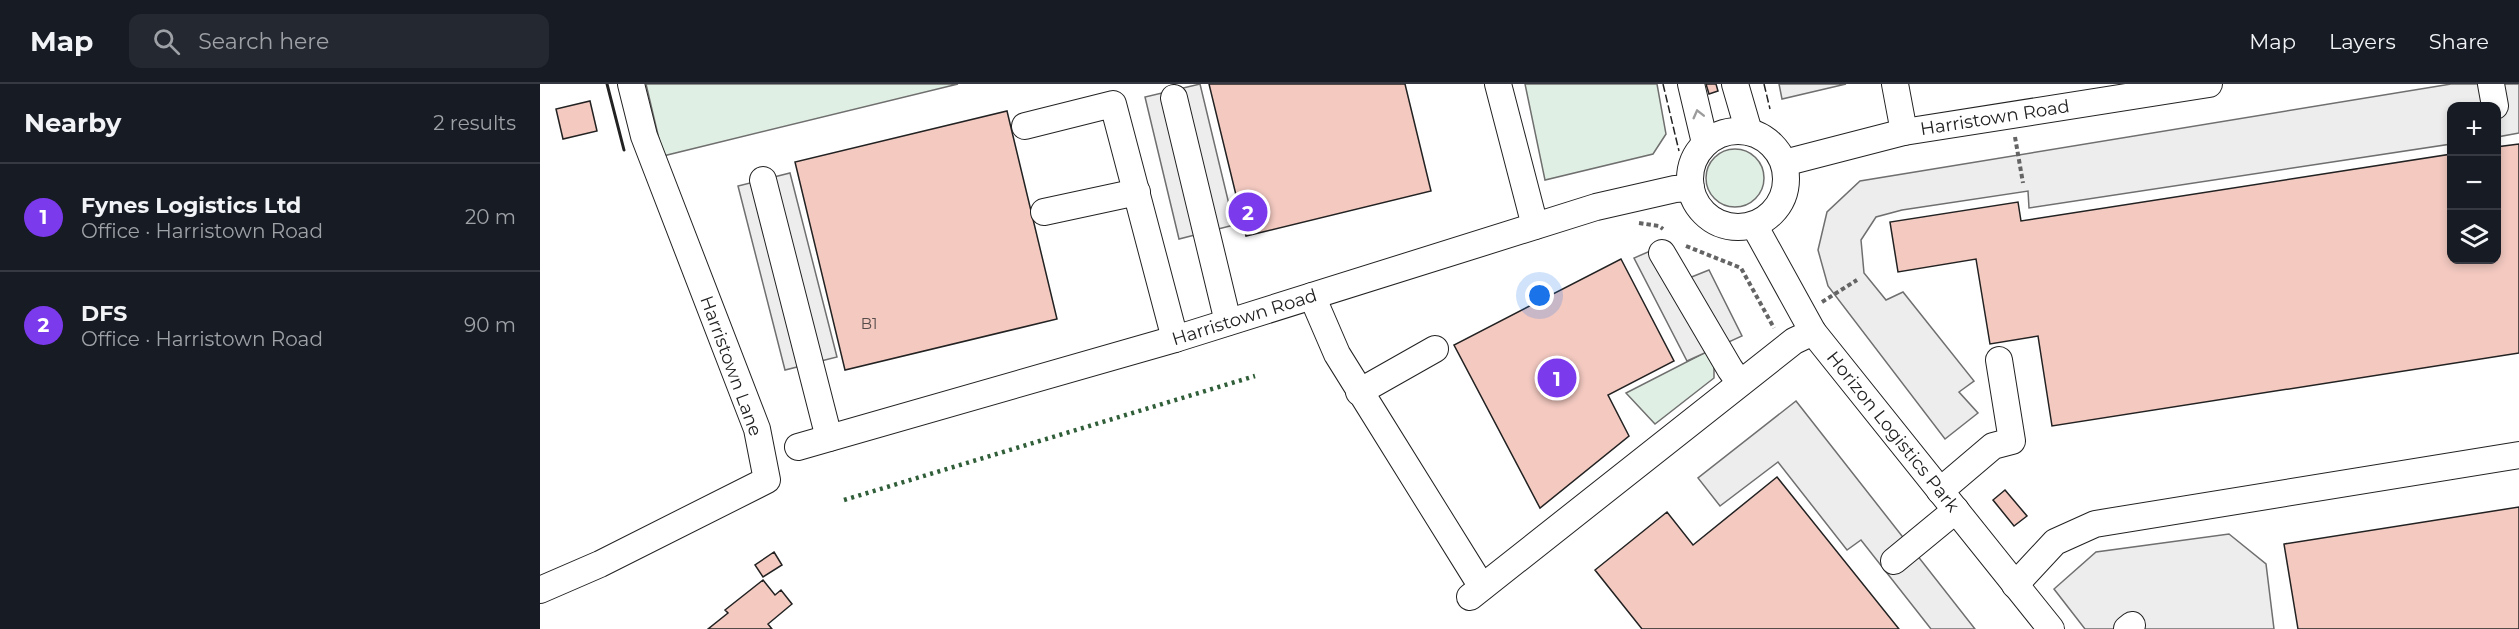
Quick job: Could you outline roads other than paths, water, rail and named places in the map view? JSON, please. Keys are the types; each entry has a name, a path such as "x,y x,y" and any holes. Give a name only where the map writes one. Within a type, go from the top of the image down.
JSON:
{"street":[{"name":"Harristown Lane","path":"540,590 600,564 767,480 757,429 644,136 631,84"},
{"path":"1498,84 1535,226"},
{"path":"1691,84 1706,143"},
{"path":"1735,84 1749,132"},
{"path":"1895,84 1904,132"},
{"name":"Harristown Road","path":"1784,162 1904,132 2210,84"},
{"path":"2491,84 2494,102"},
{"path":"1174,98 1228,322"},
{"path":"1025,126 1113,104 1175,339"},
{"path":"1734,130 1749,132 1764,138 1776,148 1784,162 1785,193 1778,207 1767,218 1754,225 1737,227 1721,224 1707,216 1696,203 1690,188 1690,172 1695,156 1706,143 1719,134 1734,130"},
{"path":"763,180 829,438"},
{"name":"Harristown Road","path":"798,447 1175,339 1596,207 1675,189 1690,188"},
{"path":"1044,212 1137,192"},
{"name":"Horizon Logistics Park","path":"1754,225 1808,323 2051,629"},
{"path":"1670,243 1730,369 1740,383"},
{"path":"1312,296 1337,354 1476,592 1794,340 1808,323"},
{"path":"1359,392 1435,349"},
{"path":"1894,561 1993,446 2012,441 1999,360"},
{"path":"2015,585 2055,542 2095,524 2519,455"}],"place":[{"name":"DFS","path":"1248,212"},
{"name":"Fynes Logistics Ltd","path":"1557,378"}]}
